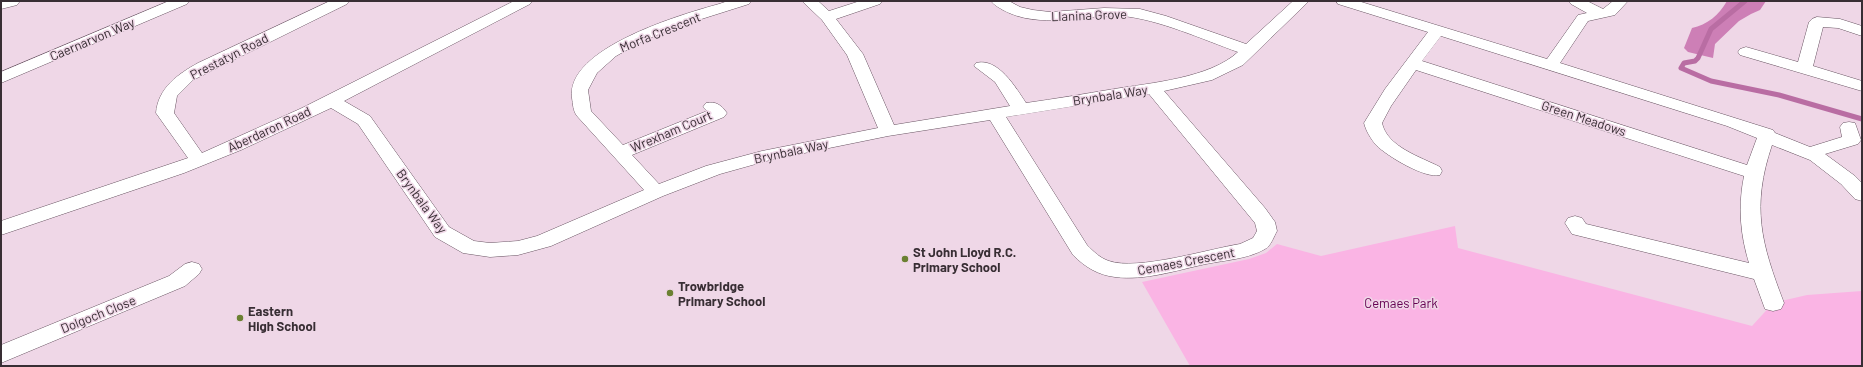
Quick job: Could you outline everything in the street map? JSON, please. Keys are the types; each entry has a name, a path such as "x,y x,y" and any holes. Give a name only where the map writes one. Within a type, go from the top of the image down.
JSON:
{"street":[{"path":"1,4 10,1"},
{"name":"Caernarvon Way","path":"1,78 182,1"},
{"name":"Prestatyn Road","path":"198,160 165,113 164,106 166,99 176,85 190,75 212,63 342,1"},
{"path":"495,1 519,4"},
{"name":"Morfa Crescent","path":"656,192 584,112 580,106 578,97 580,86 592,67 602,58 636,39 683,20 744,1"},
{"path":"809,1 827,16 855,54 888,131"},
{"path":"827,16 875,1"},
{"name":"Llanina Grove","path":"998,1 1015,10 1039,16 1070,16 1132,6 1155,18 1250,51"},
{"name":"Brynbala Way","path":"331,101 351,110 364,120 442,232 455,241 470,248 490,250 518,248 544,241 656,192 713,170 768,155 888,131 1153,88 1193,80 1217,72 1237,62 1302,1"},
{"path":"1343,1 1386,7 1438,30 1711,114 1767,134 1810,153 1832,167 1862,194"},
{"path":"1576,1 1601,14"},
{"path":"1551,65 1583,18 1610,12 1621,1"},
{"name":"Aberdaron Road","path":"1,228 133,184 198,160 269,131 331,101 519,4"},
{"path":"1804,69 1817,22 1835,23 1862,31"},
{"path":"1433,171 1398,152 1380,138 1373,123 1375,116 1388,97 1438,30"},
{"path":"1746,52 1862,86"},
{"name":"Green Meadows","path":"1414,64 1754,173"},
{"path":"982,66 1001,79 1021,109"},
{"name":"Cemaes Crescent","path":"995,114 1080,250 1086,258 1098,266 1115,270 1136,271 1244,250 1260,242 1267,231 1264,222 1258,213 1153,88"},
{"name":"Wrexham Court","path":"620,152 718,113 712,107"},
{"path":"1767,134 1754,173 1750,218 1762,274 1773,303"},
{"path":"1810,153 1854,137"},
{"path":"1575,223 1579,229 1762,274"},
{"name":"Dolgoch Close","path":"1,354 178,281 192,270"}],"green space":[{"name":"Cemaes Park","path":"1455,226 1458,248 1752,326 1773,303 1807,295 1862,291 1862,366 1190,366 1142,282 1249,259 1266,253 1277,244 1321,256"}],"shaded area":[{"path":"1727,1 1766,1 1760,10 1739,21 1715,44 1713,58 1688,52 1684,48 1692,28 1712,19"}],"waterway":[{"path":"1745,1 1711,29 1698,58 1695,61 1684,63 1681,68 1711,81 1779,95 1862,119"}],"place":[{"name":"St John Lloyd R.C. Primary School","path":"905,259"},
{"name":"Trowbridge Primary School","path":"670,293"},
{"name":"Eastern High School","path":"240,318"}]}
